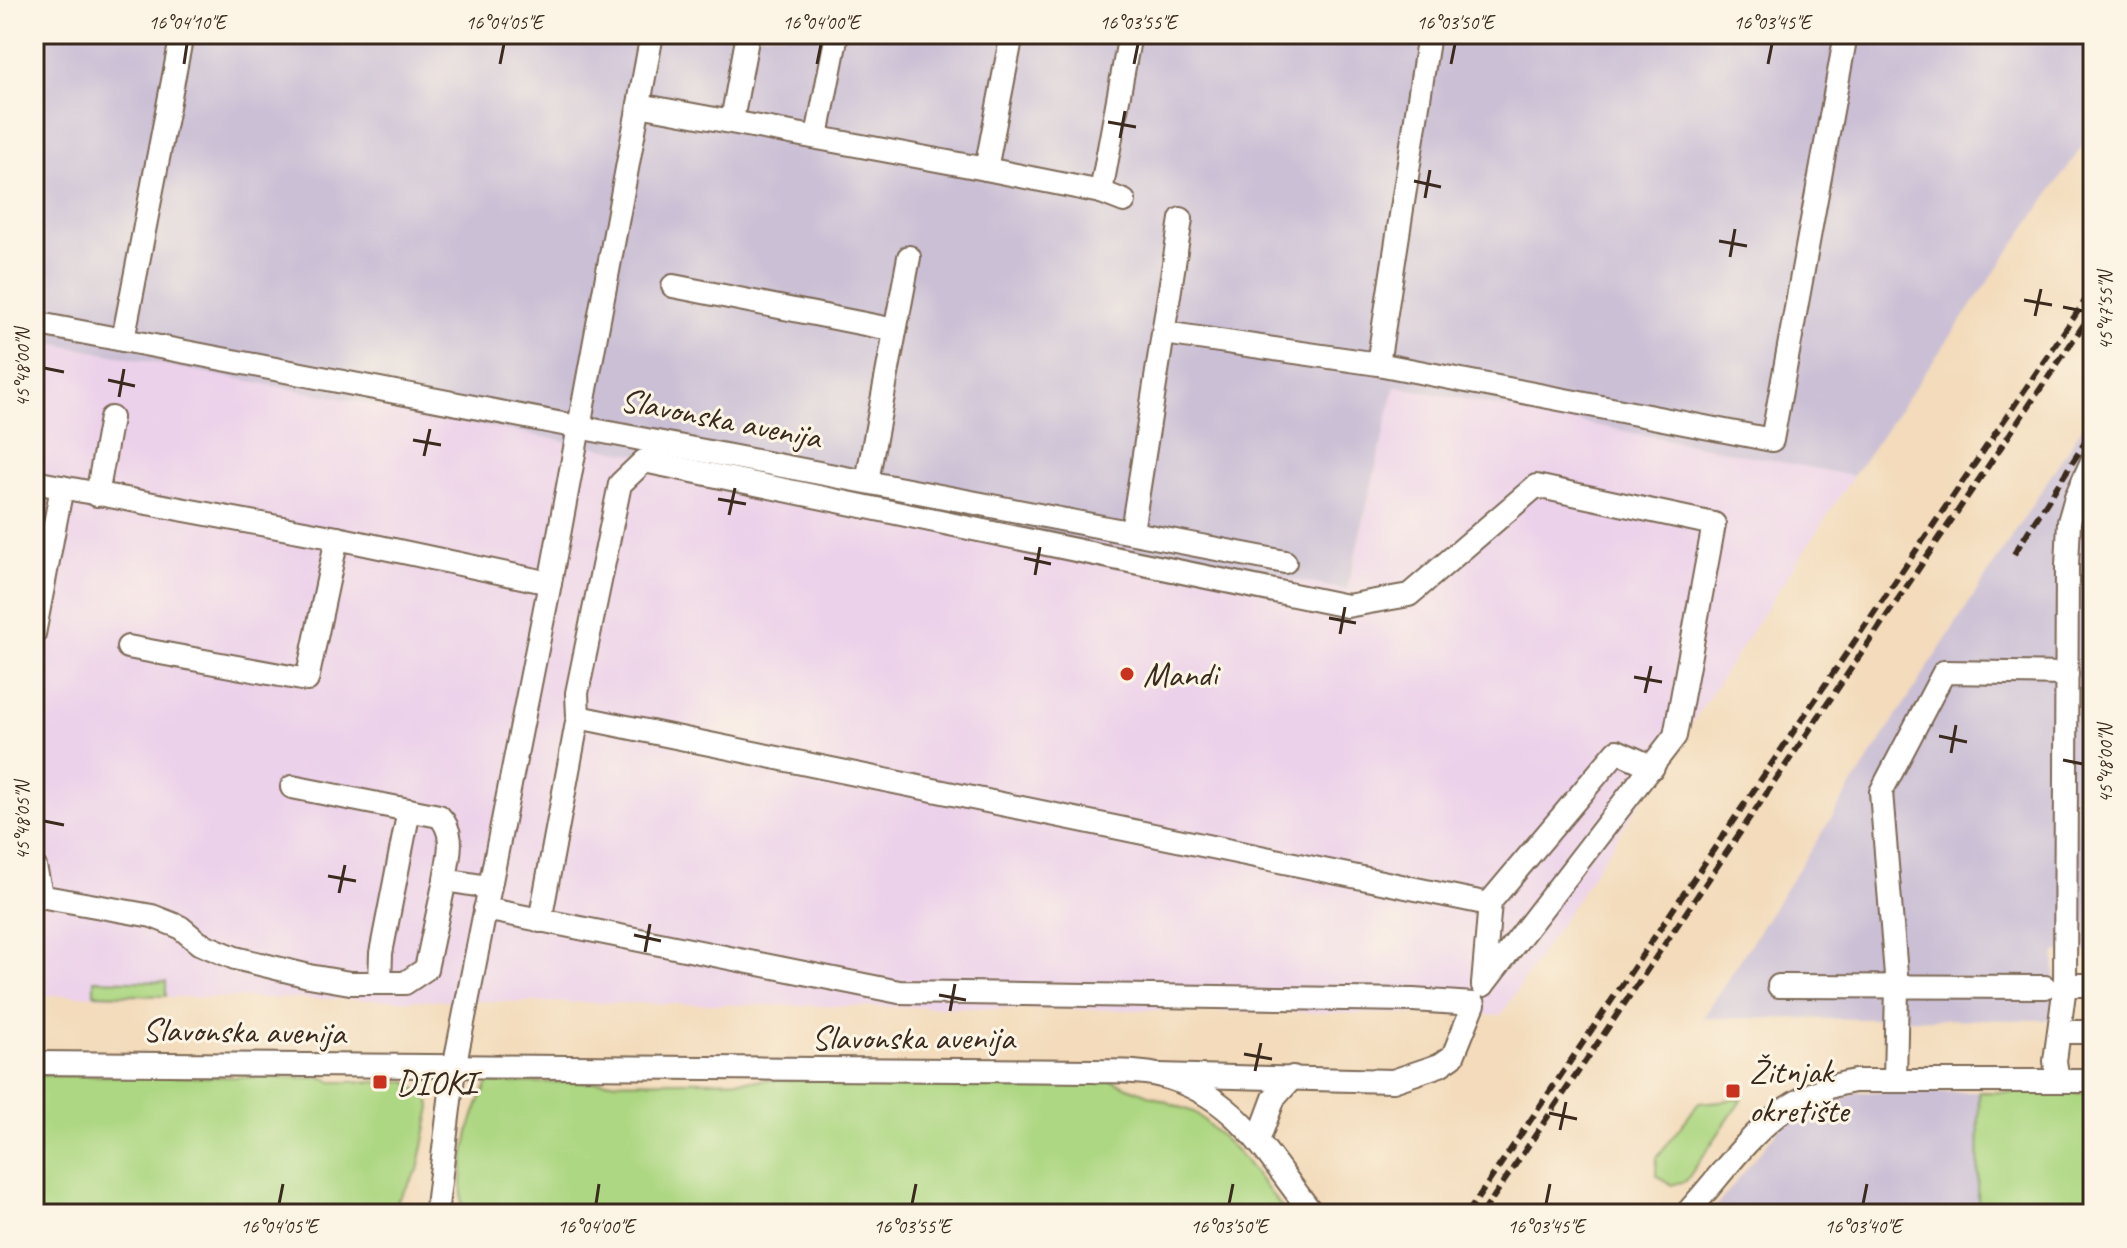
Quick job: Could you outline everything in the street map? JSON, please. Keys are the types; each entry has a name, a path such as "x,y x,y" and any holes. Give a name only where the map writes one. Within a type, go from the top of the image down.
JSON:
{"street":[{"path":"123,340 182,34"},
{"name":"Slavonska avenija","path":"436,1211 454,1068 550,583 652,34"},
{"path":"732,120 748,34"},
{"path":"817,136 837,34"},
{"path":"986,169 1012,34"},
{"path":"1101,192 1130,34"},
{"path":"1378,364 1429,34"},
{"path":"1164,333 1378,364 1772,440 1846,34"},
{"path":"639,105 986,169 1101,192 1124,201"},
{"path":"1132,531 1181,219"},
{"path":"867,481 909,257"},
{"path":"673,286 895,330"},
{"name":"Slavonska avenija","path":"34,323 1285,562"},
{"path":"97,495 111,418"},
{"path":"2058,1081 2055,1061 2061,1032 2055,986 2067,674 2069,522 2084,498 2093,459"},
{"path":"540,921 578,717 577,693 620,484 644,461 1347,606 1409,595 1536,486 1714,524 1675,736 1478,995 1453,1056 1440,1065 1393,1081 1158,1075"},
{"path":"34,482 337,538 550,583"},
{"path":"34,634 62,487"},
{"path":"128,647 307,680 337,538"},
{"path":"1895,1080 1897,987 1881,792 1944,672 2067,674"},
{"path":"578,717 1489,904"},
{"path":"1478,995 1489,904 1617,751 1653,767"},
{"path":"35,867 41,894 58,902 152,916 180,927 199,943 235,958 323,979 405,983 426,969 445,880 451,837 448,824 439,816 292,787"},
{"path":"380,983 381,953 409,810"},
{"path":"445,880 540,921 899,992 1413,1000 1478,995"},
{"path":"1779,986 2093,985"},
{"path":"2061,1032 2093,1032"},
{"name":"Slavonska avenija","path":"34,1063 1093,1071 1158,1075 1189,1085 1240,1118 1313,1214"},
{"path":"1258,1141 1274,1098 1293,1077"},
{"path":"1686,1214 1757,1130 1791,1102 1828,1085 1895,1080 2093,1081"}],"shaded area":[{"path":"34,34 2093,34 2093,131 1853,476 1395,386 1347,590 34,340"},
{"path":"34,340 1348,589 1395,386 1853,476 1501,1015 34,995"},
{"path":"2093,410 2093,953 2055,952 2054,1020 1703,1018"},
{"path":"1858,1092 1979,1092 1978,1214 1710,1214 1783,1124 1812,1107"}],"green space":[{"path":"94,980 166,982 166,996 94,994"},
{"path":"34,1075 325,1078 332,1082 407,1082 429,1098 431,1107 418,1170 388,1214 34,1214"},
{"path":"1102,1077 1196,1113 1239,1153 1287,1214 462,1214 466,1146 474,1114 488,1083"},
{"path":"1979,1092 2093,1093 2093,1214 1978,1214"},
{"path":"1742,1099 1686,1181 1671,1185 1656,1175 1657,1157 1699,1103"}],"railway":[{"path":"1467,1214 2093,289"},
{"path":"1482,1214 2093,311"},
{"path":"2014,554 2093,430"}],"place":[{"name":"Mandi","path":"1127,674"},
{"name":"DIOKI","path":"380,1082"},
{"name":"Žitnjak okretište","path":"1733,1091"}]}
